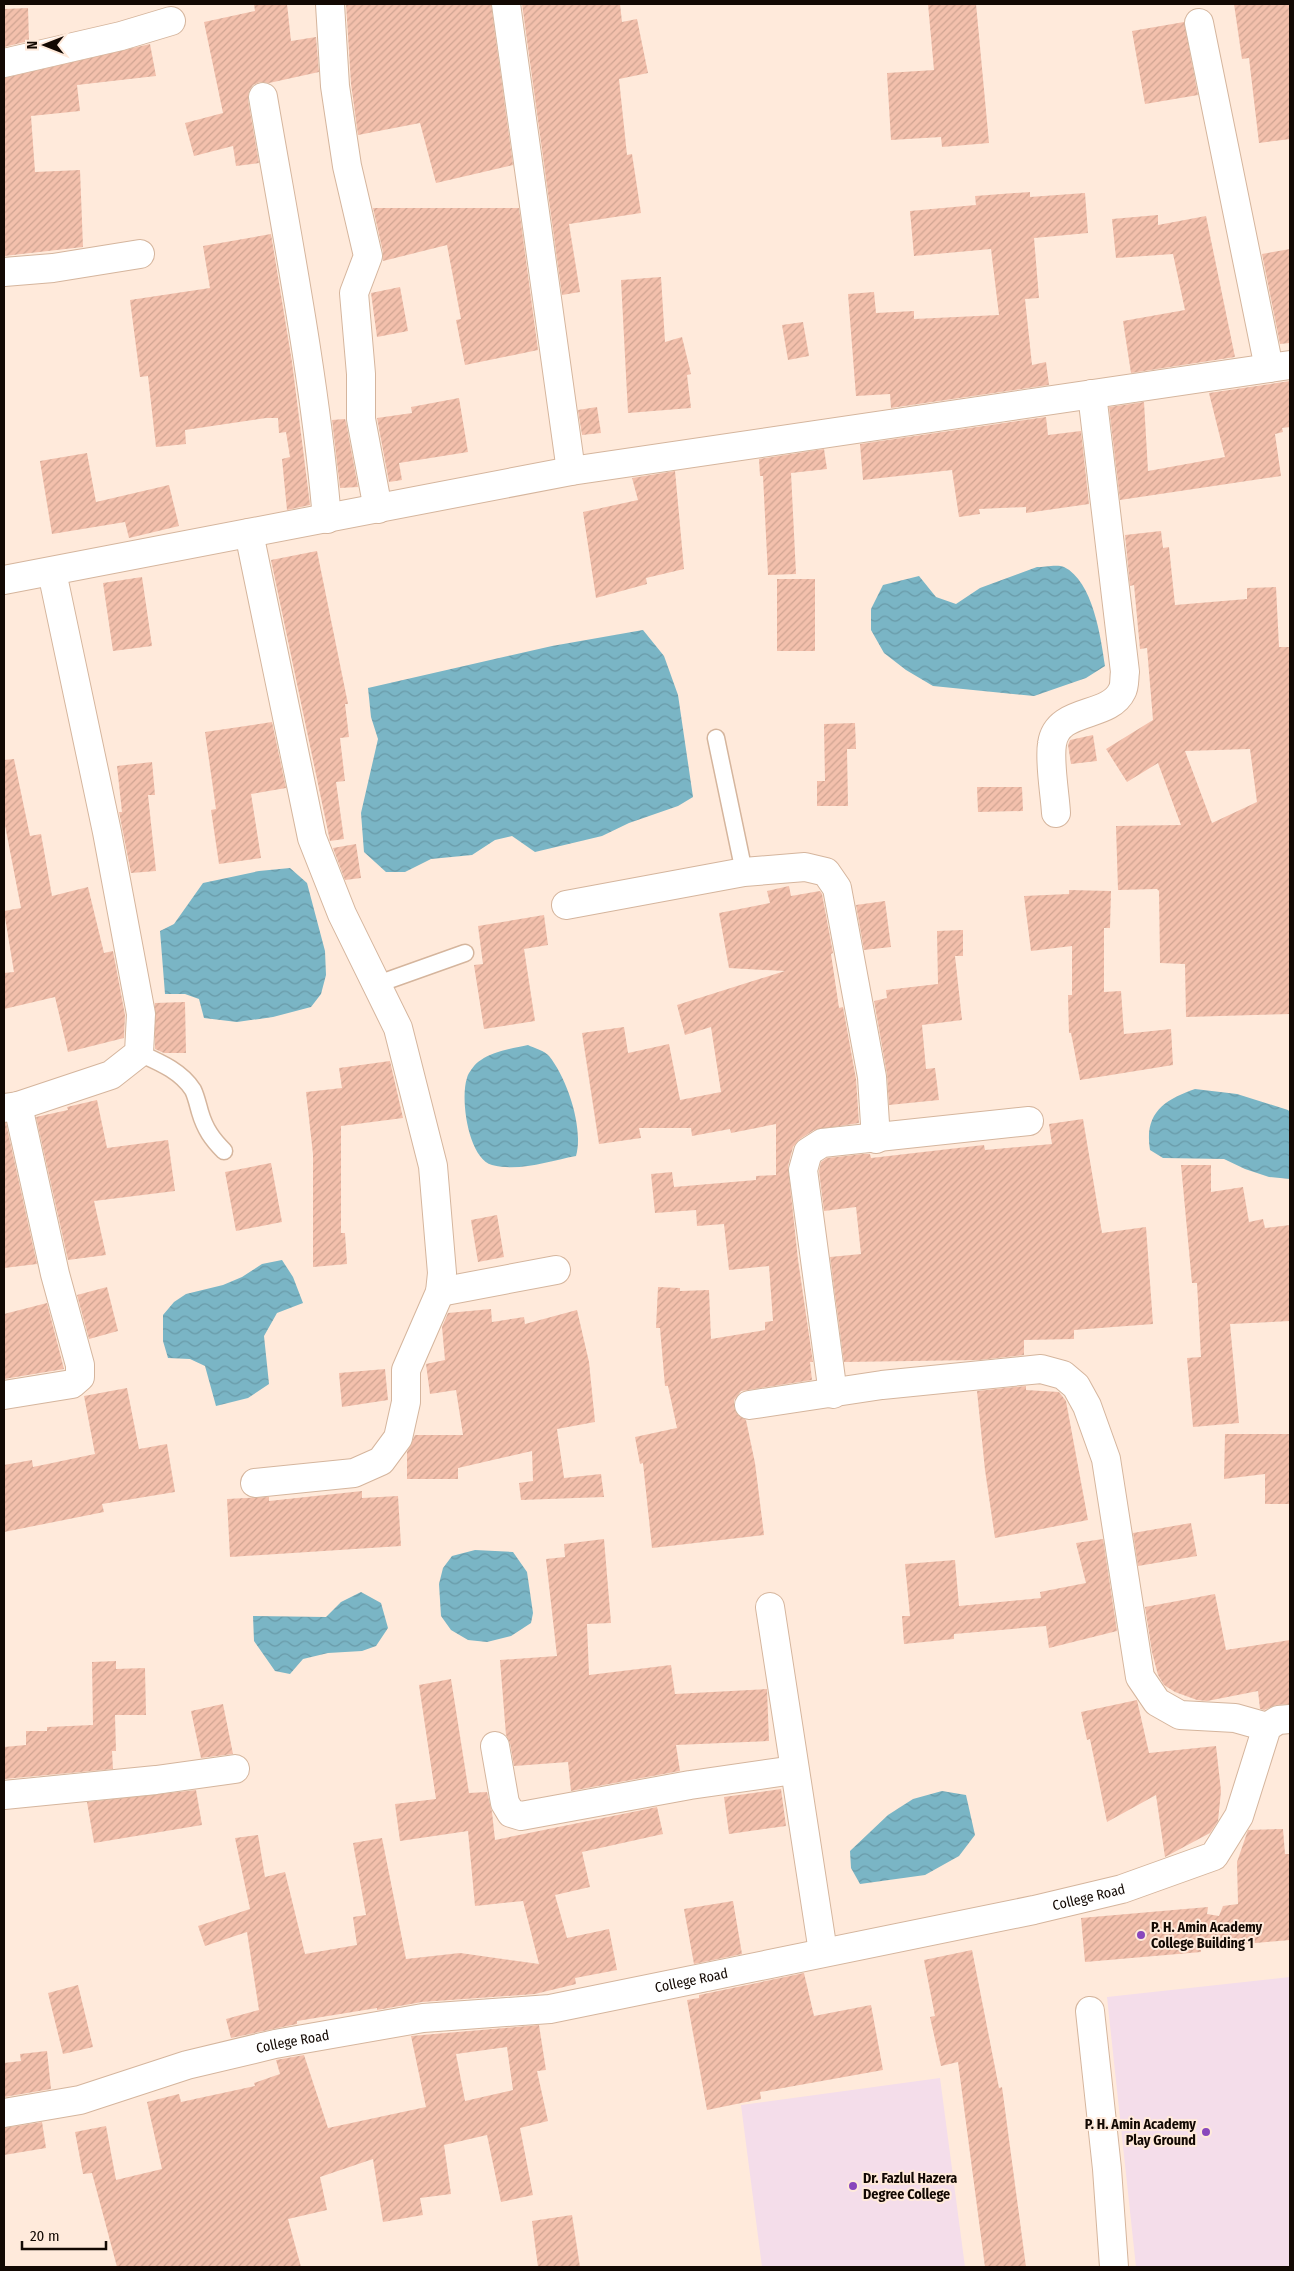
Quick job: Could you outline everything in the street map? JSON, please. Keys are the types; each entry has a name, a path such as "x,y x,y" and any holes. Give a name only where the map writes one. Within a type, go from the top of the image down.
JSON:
{"street":[{"path":"330,4 335,86 346,166 368,256 354,293 361,374 360,419 378,509"},
{"path":"506,4 571,471"},
{"path":"4,62 121,36 171,21"},
{"path":"4,580 571,471 1280,366 1199,22"},
{"path":"263,97 306,347 320,443 327,519"},
{"path":"4,272 53,268 140,254"},
{"path":"1056,813 1052,743 1061,725 1079,715 1112,703 1123,690 1124,672 1092,394"},
{"path":"249,533 312,838 342,914 398,1028 433,1166 442,1273 440,1292 406,1370 406,1402 398,1438 381,1461 354,1472 255,1483"},
{"path":"4,1395 72,1384 80,1377 80,1364 11,1107 111,1075 139,1053 140,1014 130,956 107,832 52,572"},
{"path":"566,905 744,872 805,867 826,872 837,888 872,1077 876,1139"},
{"path":"833,1394 803,1170 808,1152 822,1143 876,1139 1029,1121"},
{"path":"440,1292 556,1270"},
{"path":"749,1405 833,1394 882,1385 1041,1369 1062,1374 1076,1386 1087,1406 1106,1459 1140,1677 1157,1702 1180,1715 1236,1718 1279,1723"},
{"path":"770,1607 823,1952"},
{"name":"College Road","path":"4,2114 80,2100 187,2065 275,2044 422,2018 550,2009 1034,1910 1122,1889 1214,1856 1239,1816 1279,1723"},
{"path":"495,1746 505,1803 511,1813 521,1816 690,1785 794,1770"},
{"path":"4,1795 156,1780 235,1769"},
{"path":"1090,2011 1107,2169 1114,2267"}],"lane":[{"path":"716,738 744,872"},
{"path":"376,985 465,954"},
{"path":"139,1053 170,1068 194,1091 203,1123 211,1138 224,1151"}],"shaded area":[{"name":"P. H. Amin Academy Play Ground","path":"1290,1977 1290,2267 1136,2267 1107,1997"},
{"name":"Dr. Fazlul Hazera Degree College","path":"940,2078 965,2267 762,2267 741,2105"}],"water":[{"path":"1037,567 1064,567 1074,574 1089,597 1098,626 1105,666 1086,678 1034,696 933,686 906,670 884,653 871,630 871,609 883,585 919,576 936,597 956,604 980,588"},
{"path":"643,630 664,656 678,695 693,797 678,806 629,823 602,836 535,852 512,836 495,840 472,855 431,859 405,872 386,872 364,852 361,813 378,739 371,717 368,688 552,646"},
{"path":"290,868 307,883 325,951 326,975 321,994 311,1007 273,1017 237,1022 204,1018 199,999 185,994 165,994 160,931 174,924 203,883 259,871"},
{"path":"528,1045 549,1056 556,1065 568,1090 578,1132 576,1156 524,1167 492,1165 484,1160 472,1140 466,1112 465,1087 467,1078 479,1061 491,1054"},
{"path":"1195,1089 1237,1094 1288,1110 1290,1112 1290,1179 1269,1177 1224,1159 1163,1158 1150,1150 1150,1126 1153,1117 1166,1103"},
{"path":"282,1260 293,1277 303,1303 277,1313 264,1336 269,1384 248,1398 216,1406 205,1366 190,1359 168,1358 163,1341 163,1315 174,1302 186,1294 223,1285 242,1277 262,1264"},
{"path":"475,1550 513,1552 527,1572 533,1613 531,1623 511,1636 487,1642 468,1640 451,1630 441,1616 439,1584 443,1568 452,1556"},
{"path":"361,1592 381,1603 388,1628 376,1646 362,1651 328,1653 303,1659 290,1674 275,1671 254,1641 253,1616 326,1617 341,1602"},
{"path":"942,1791 966,1795 975,1835 959,1856 925,1875 860,1884 851,1868 850,1851 888,1815 913,1799"}],"building":[{"path":"254,4 287,4 291,41 316,37 319,72 269,83 260,82 253,85 249,91 248,100 259,163 236,166 233,146 194,156 185,123 223,113 204,22 255,11"},
{"path":"346,4 491,4 513,165 436,183 420,123 358,135 351,84"},
{"path":"522,4 620,4 622,22 637,19 648,73 619,79 627,155 632,154 641,213 569,224 580,292 562,295"},
{"path":"928,4 976,4 989,143 942,147 941,137 891,140 887,73 934,70"},
{"path":"1234,4 1290,4 1290,139 1259,143 1249,58 1242,59"},
{"path":"28,8 29,41 4,47 4,9"},
{"path":"1184,22 1198,95 1145,104 1132,31"},
{"path":"150,44 156,76 77,85 80,111 31,116 35,172 80,170 83,247 4,256 4,78"},
{"path":"1030,192 1030,197 1085,193 1088,233 1034,238 1039,298 1025,299 1032,365 1046,362 1049,385 891,408 890,394 856,396 848,294 874,292 876,313 914,311 914,319 999,315 991,249 914,256 910,211 976,205 975,196"},
{"path":"373,208 519,208 538,350 465,365 456,320 461,319 447,245 383,261 383,252"},
{"path":"1158,215 1158,225 1206,216 1235,357 1131,373 1123,321 1185,310 1173,254 1116,258 1112,219"},
{"path":"271,234 292,362 310,505 287,510 282,459 290,457 286,432 279,433 278,418 266,418 185,430 186,444 156,447 148,376 140,377 130,300 210,288 203,246"},
{"path":"1290,249 1290,343 1280,344 1262,254"},
{"path":"661,277 665,342 682,337 691,374 687,375 691,408 628,413 621,280"},
{"path":"400,287 408,331 377,337 371,293"},
{"path":"803,322 809,356 788,360 782,325"},
{"path":"1290,381 1290,427 1282,428 1283,432 1275,434 1281,476 1120,500 1109,407 1144,402 1148,471 1225,457 1209,393"},
{"path":"459,398 468,452 399,463 402,480 389,482 377,418 412,413 411,407"},
{"path":"597,407 601,433 582,435 578,410"},
{"path":"1046,417 1048,435 1081,431 1089,504 1026,513 1026,507 979,509 980,514 959,517 952,470 863,480 860,444"},
{"path":"345,419 358,487 340,488 332,420"},
{"path":"824,449 827,469 791,473 796,574 768,575 763,476 760,476 759,459"},
{"path":"87,453 96,502 169,485 179,526 129,538 125,522 52,534 40,461"},
{"path":"675,471 684,569 646,578 647,584 596,598 583,512 638,500 632,478"},
{"path":"1161,531 1163,548 1169,547 1175,605 1247,599 1247,588 1276,587 1279,647 1290,647 1290,1014 1186,1017 1185,964 1160,963 1159,891 1157,889 1118,890 1116,826 1181,825 1158,763 1127,782 1106,749 1153,720 1147,648 1140,649 1134,585 1130,586 1125,535","holes":["1250,749 1257,802 1212,823 1185,751"]},
{"path":"317,551 348,704 345,704 349,737 340,738 345,781 336,782 344,839 330,841 271,560"},
{"path":"142,577 152,646 113,651 103,583"},
{"path":"777,579 815,579 815,651 777,651"},
{"path":"272,722 286,788 251,794 261,858 219,864 211,810 216,809 205,732"},
{"path":"855,723 856,749 847,749 848,806 817,806 817,781 825,781 824,724"},
{"path":"1093,735 1097,761 1071,764 1068,745 1070,740"},
{"path":"14,759 30,836 41,834 52,896 88,887 104,953 113,951 125,1015 124,1038 68,1052 55,997 4,1009 4,973 14,972 4,911 21,908 4,820 4,760"},
{"path":"152,762 155,795 148,795 156,871 131,873 119,812 122,812 117,766"},
{"path":"977,787 1022,787 1023,811 978,812"},
{"path":"356,844 361,878 345,880 333,848"},
{"path":"789,886 791,896 820,891 822,894 833,953 831,954 839,1008 843,1007 856,1079 859,1123 814,1130 800,1139 793,1147 788,1166 798,1260 813,1362 810,1362 812,1380 741,1391 734,1400 737,1414 746,1420 755,1463 764,1535 652,1548 643,1463 640,1464 635,1437 677,1428 668,1386 665,1386 660,1328 656,1328 658,1287 680,1288 680,1291 709,1290 711,1339 765,1330 765,1322 773,1321 769,1266 729,1270 724,1224 697,1226 696,1210 655,1213 651,1174 672,1172 674,1187 756,1180 756,1176 776,1175 776,1124 731,1133 730,1129 692,1136 691,1128 639,1128 641,1138 599,1144 582,1033 624,1027 628,1053 669,1044 680,1100 721,1092 711,1027 685,1035 677,1005 785,971 729,968 719,913 770,903 767,891"},
{"path":"1069,890 1111,891 1110,928 1104,928 1104,992 1121,991 1124,1034 1171,1029 1173,1065 1080,1080 1071,1033 1069,1033 1068,995 1072,995 1072,946 1031,951 1024,896 1069,894"},
{"path":"885,901 891,947 864,950 856,905"},
{"path":"544,915 548,945 524,949 535,1021 484,1029 474,965 483,964 478,926"},
{"path":"963,930 963,956 955,956 962,1020 922,1025 926,1069 935,1068 939,1100 889,1105 887,1074 874,1001 887,998 886,990 938,984 937,931"},
{"path":"185,1002 186,1053 164,1053 155,1049 155,1003"},
{"path":"390,1061 403,1118 341,1126 341,1233 345,1233 347,1264 313,1267 313,1154 306,1092 342,1088 339,1068"},
{"path":"97,1100 107,1148 168,1140 175,1191 94,1201 106,1255 68,1260 36,1117 68,1110 67,1107"},
{"path":"1083,1119 1102,1233 1146,1227 1153,1324 1074,1330 1074,1339 1024,1340 1024,1355 979,1360 844,1362 830,1257 861,1254 856,1207 824,1211 819,1171 821,1162 827,1158 863,1154 870,1154 871,1158 984,1145 985,1150 1052,1144 1049,1124"},
{"path":"4,1123 6,1123 37,1264 4,1268"},
{"path":"271,1163 282,1222 236,1231 225,1172"},
{"path":"1181,1165 1211,1165 1211,1192 1243,1187 1249,1222 1263,1219 1265,1228 1290,1225 1290,1321 1230,1324 1239,1423 1193,1427 1187,1358 1201,1357 1197,1283 1192,1283"},
{"path":"497,1215 504,1257 478,1262 471,1220"},
{"path":"107,1287 118,1331 89,1339 77,1295"},
{"path":"47,1303 64,1369 4,1379 4,1314"},
{"path":"491,1309 492,1322 524,1317 525,1324 577,1310 589,1362 595,1422 557,1429 564,1478 601,1474 604,1497 521,1500 519,1483 533,1481 532,1451 458,1468 458,1479 407,1479 407,1452 415,1435 463,1435 456,1390 430,1394 426,1364 445,1360 442,1327 448,1313"},
{"path":"385,1369 388,1400 342,1407 339,1373"},
{"path":"1026,1386 1026,1390 1059,1392 1066,1401 1088,1520 995,1538 985,1470 977,1391"},
{"path":"127,1388 139,1449 167,1444 175,1492 102,1504 104,1512 4,1532 4,1465 32,1460 33,1467 95,1454 84,1396"},
{"path":"1225,1434 1290,1434 1290,1504 1265,1504 1265,1474 1224,1479"},
{"path":"362,1491 362,1498 398,1496 401,1546 230,1557 227,1499 269,1497 269,1501"},
{"path":"1191,1523 1197,1556 1138,1566 1133,1533"},
{"path":"604,1539 611,1623 587,1624 589,1675 671,1665 675,1694 767,1689 769,1741 676,1745 680,1771 571,1791 568,1762 514,1766 510,1743 506,1735 500,1660 557,1656 546,1559 565,1557 564,1544"},
{"path":"1103,1539 1117,1631 1049,1648 1046,1626 954,1634 954,1639 904,1644 902,1616 910,1616 905,1564 955,1560 959,1606 1041,1598 1040,1592 1086,1583 1076,1543"},
{"path":"1215,1594 1226,1650 1290,1640 1290,1704 1276,1705 1264,1710 1260,1709 1258,1691 1207,1701 1197,1700 1175,1692 1164,1685 1158,1675 1152,1652 1145,1607"},
{"path":"116,1661 116,1669 145,1668 146,1715 115,1715 116,1751 112,1751 113,1769 4,1779 4,1747 26,1745 26,1731 47,1731 47,1727 93,1725 92,1662"},
{"path":"451,1679 469,1793 487,1792 492,1812 495,1840 657,1807 663,1834 582,1852 590,1887 555,1895 567,1938 609,1929 617,1970 575,1978 576,1984 535,1994 422,2002 377,2010 377,2008 297,2021 297,2024 231,2038 226,2019 259,2010 247,1932 205,1946 198,1926 250,1909 235,1838 258,1835 265,1877 285,1872 305,1954 357,1945 353,1917 366,1915 353,1843 382,1838 406,1959 460,1953 539,1964 523,1901 475,1906 468,1831 400,1841 395,1804 436,1799 419,1685"},
{"path":"1137,1700 1149,1753 1216,1746 1221,1791 1218,1821 1210,1833 1165,1857 1156,1795 1107,1822 1090,1739 1087,1740 1081,1712"},
{"path":"223,1704 233,1754 201,1758 191,1711"},
{"path":"781,1789 786,1826 729,1834 724,1797"},
{"path":"196,1790 202,1825 94,1843 87,1802"},
{"path":"1283,1829 1285,1854 1290,1854 1290,1940 1201,1948 1201,1952 1085,1962 1081,1918 1208,1907 1207,1914 1219,1916 1223,1906 1238,1904 1237,1862 1248,1830"},
{"path":"733,1901 742,1954 694,1964 684,1909"},
{"path":"972,1950 999,2088 1002,2087 1026,2267 985,2267 958,2062 941,2066 930,2017 935,2016 924,1960"},
{"path":"804,1973 814,2016 871,2005 883,2070 760,2092 761,2099 707,2110 687,2000 699,1998 699,1995"},
{"path":"78,1985 93,2047 63,2054 48,1993"},
{"path":"539,2025 546,2070 537,2071 548,2121 520,2128 533,2195 501,2202 487,2135 444,2145 451,2194 420,2198 423,2215 383,2222 373,2159 320,2177 327,2210 288,2219 301,2267 117,2267 92,2173 83,2174 75,2132 106,2126 116,2180 162,2169 147,2102 179,2094 181,2102 255,2086 254,2083 280,2074 276,2060 304,2055 328,2128 426,2107 411,2036","holes":["507,2047 513,2090 465,2101 456,2054"]},
{"path":"47,2051 51,2089 4,2097 4,2063 21,2061 20,2054"},
{"path":"42,2122 46,2148 4,2155 4,2128"},
{"path":"572,2215 580,2267 538,2267 532,2221"}],"place":[{"name":"P. H. Amin Academy College Building 1","path":"1141,1935"},
{"name":"P. H. Amin Academy Play Ground","path":"1206,2132"},
{"name":"Dr. Fazlul Hazera Degree College","path":"853,2186"}]}
